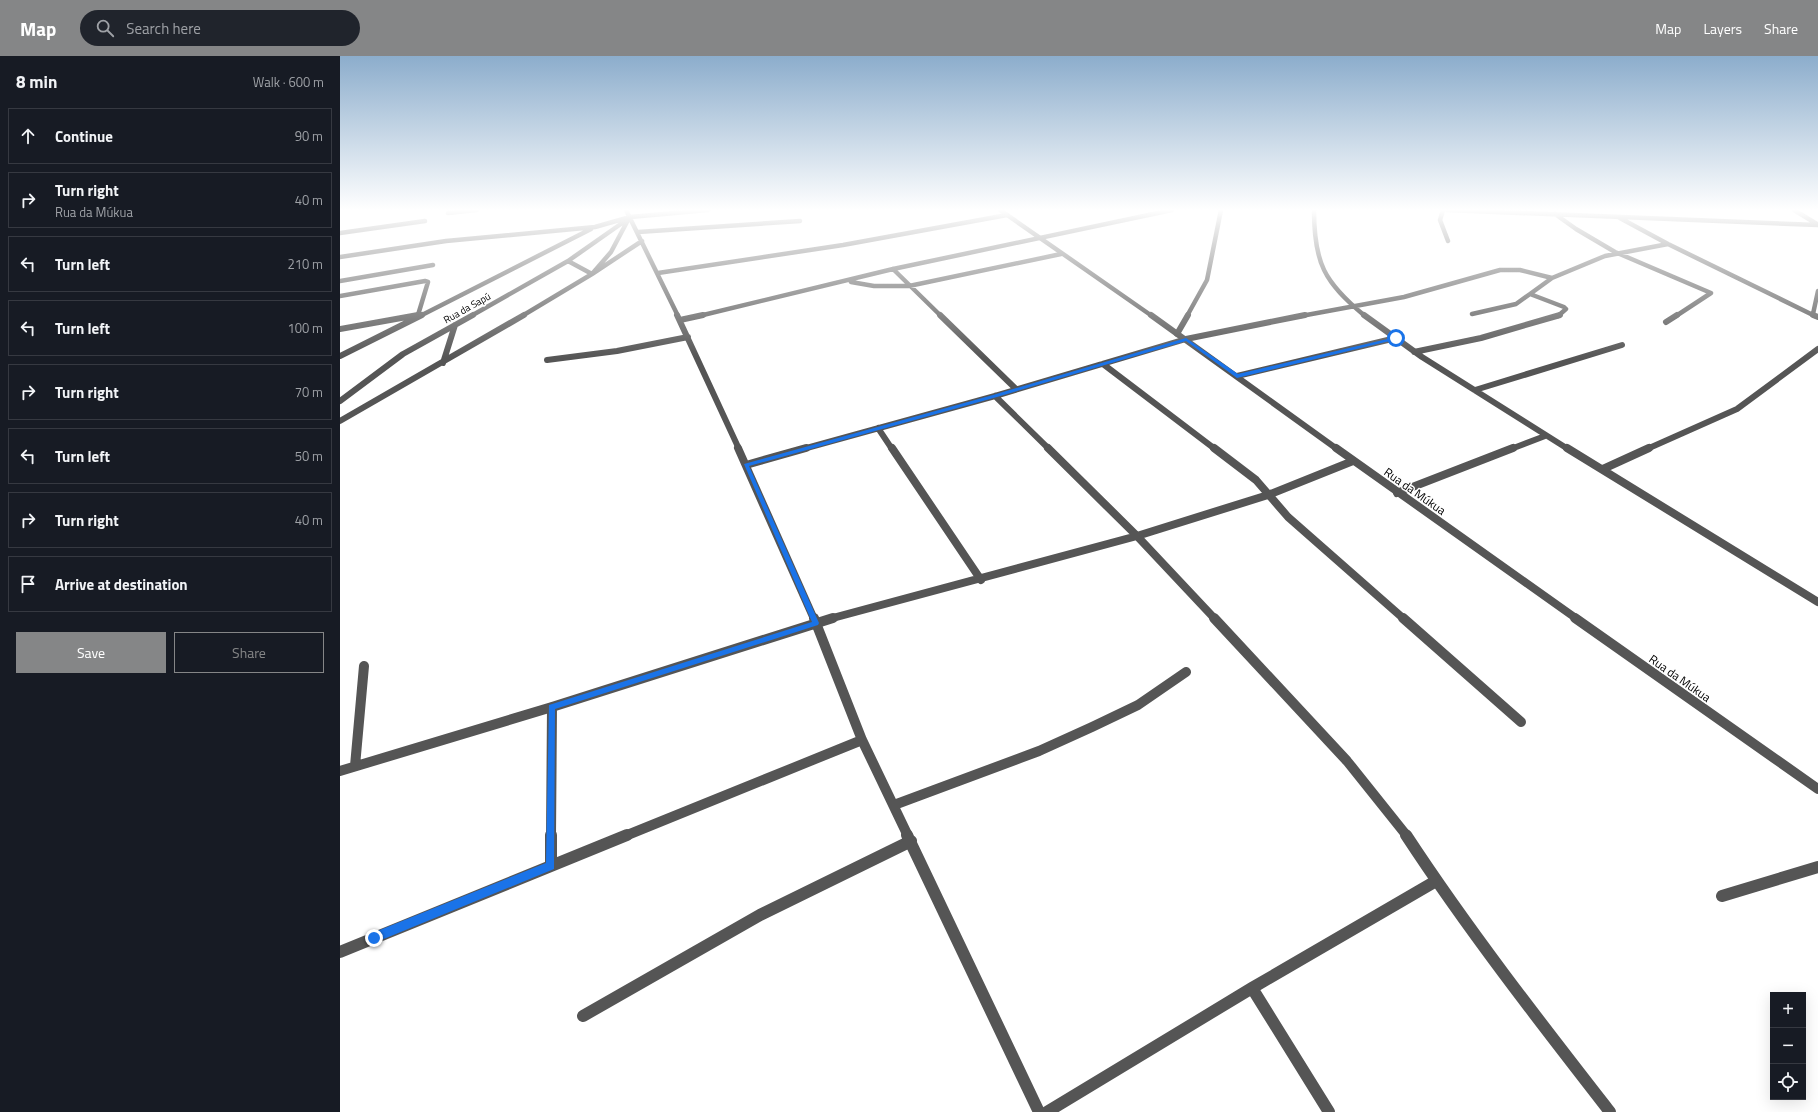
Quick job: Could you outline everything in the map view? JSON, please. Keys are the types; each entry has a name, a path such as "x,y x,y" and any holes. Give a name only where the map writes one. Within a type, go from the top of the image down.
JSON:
{"street":[{"path":"340,356 532,259"},
{"path":"592,274 605,259"},
{"path":"340,421 443,363 614,259"},
{"path":"651,259 688,337 816,623 862,740 1039,1112"},
{"path":"658,273 748,259"},
{"path":"680,320 940,259"},
{"path":"848,281 874,286 909,286 1036,259"},
{"name":"Rua da Múkua","path":"1069,259 1186,339 1353,461 1818,789"},
{"path":"1177,334 1207,280 1211,259"},
{"path":"1320,259 1328,279 1354,306 1414,352 1545,436 1603,469 1818,602"},
{"path":"1472,314 1516,304 1540,285 1552,278 1597,259"},
{"path":"1632,259 1711,293 1666,322"},
{"path":"1699,259 1816,316 1818,291"},
{"path":"568,261 592,274"},
{"name":"Rua da Sapú","path":"340,401 403,354 568,261"},
{"path":"340,281 433,265"},
{"path":"893,269 1016,389"},
{"path":"746,465 995,396 1186,339 1404,297 1500,270 1520,270 1552,278"},
{"path":"340,296 425,281 428,282 418,315"},
{"path":"1414,352 1481,338 1565,312 1566,309 1564,307 1530,294"},
{"path":"340,329 426,313"},
{"path":"443,363 455,325"},
{"path":"547,360 617,351 688,337"},
{"path":"1237,376 1396,338"},
{"path":"1474,390 1622,345"},
{"path":"1603,469 1737,409 1818,349"},
{"path":"1103,364 1256,480 1268,496 1288,517 1521,722"},
{"path":"995,396 1137,536 1347,761 1406,835 1436,881 1610,1112"},
{"path":"878,428 981,580"},
{"path":"1398,493 1545,436"},
{"path":"340,771 552,708 816,623 981,580 1137,536 1268,496 1353,461"},
{"path":"355,766 364,666"},
{"path":"894,805 1040,751 1138,705 1186,672"},
{"path":"551,866 552,708"},
{"path":"340,952 862,740"},
{"path":"583,1016 760,915 911,841"},
{"path":"1722,896 1818,867"},
{"path":"1047,1112 1252,988 1436,881"},
{"path":"1252,988 1330,1112"}],"route":[{"path":"374,938 551,866 552,708 816,623 746,465 995,396 1186,339 1237,376 1396,338"}]}
